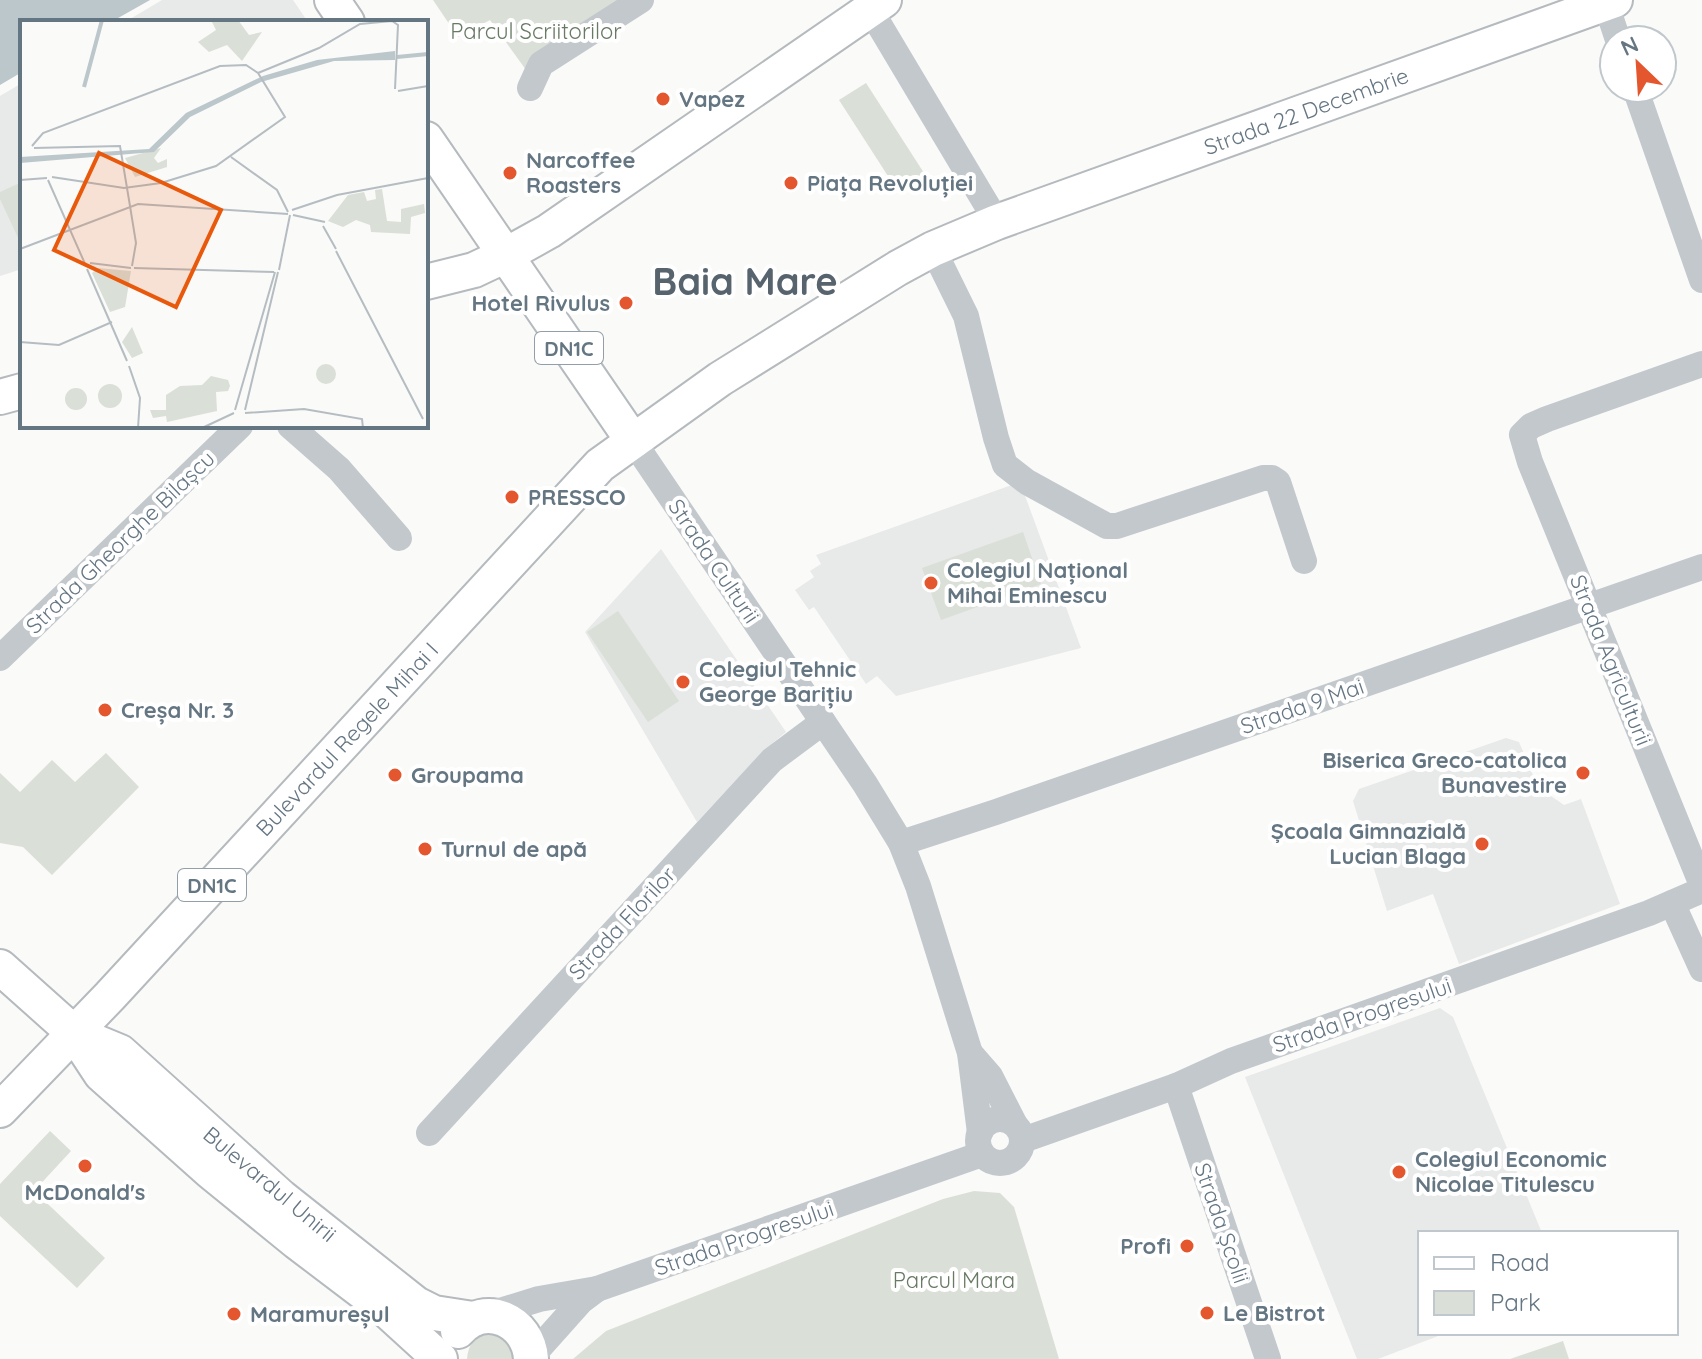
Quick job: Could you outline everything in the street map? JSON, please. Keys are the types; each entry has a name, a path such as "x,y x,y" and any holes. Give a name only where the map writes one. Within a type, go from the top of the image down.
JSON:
{"main road":[{"path":"332,0 346,20"},
{"name":"Strada 22 Decembrie","path":"997,222 1612,1"},
{"path":"428,282 474,270 549,231 877,5"},
{"name":"Strada Culturii","path":"428,142 633,441"},
{"path":"633,441 720,379 898,268 933,249 997,222"},
{"path":"0,397 20,392"},
{"name":"Bulevardul Regele Mihai I","path":"0,1110 600,465 633,441"},
{"name":"Bulevardul Unirii","path":"0,967 74,1033 101,1074 211,1172 384,1308 440,1359"},
{"name":"Bulevardul Unirii","path":"74,1033 120,1052 281,1197 416,1304 434,1313 506,1319 524,1333 532,1357"},
{"path":"449,1359 454,1336 462,1326 478,1318"}],"street":[{"path":"530,88 541,64 641,0"},
{"path":"1612,1 1610,16 1613,24"},
{"path":"877,5 997,222"},
{"path":"1641,104 1702,280"},
{"path":"933,249 966,316 1005,465 1027,482 1107,526 1130,523 1263,478 1272,478 1278,482 1304,561"},
{"name":"Strada Agriculturii","path":"1702,364 1547,419 1531,426 1522,435 1530,462 1702,888"},
{"name":"Strada Gheorghe Bilașcu","path":"0,658 238,428"},
{"path":"292,428 339,469 399,538"},
{"name":"Strada Culturii","path":"633,441 865,784 901,843 918,886 970,1053 981,1143"},
{"name":"Strada 9 Mai","path":"901,843 1702,567"},
{"name":"Strada Florilor","path":"429,1133 772,760 823,722"},
{"name":"Strada Progresului","path":"1018,1132 1176,1086 1231,1061 1672,903 1702,888"},
{"path":"1672,903 1702,969"},
{"name":"Strada Culturii","path":"970,1053 990,1076 1018,1132"},
{"name":"Strada Școlii","path":"1176,1086 1268,1359"},
{"name":"Strada Progresului","path":"1001,1119 1018,1132 1019,1154 1007,1163 993,1163 981,1143 988,1122 1001,1119"},
{"name":"Strada Progresului","path":"478,1318 539,1299 597,1289 981,1143"},
{"name":"Strada Progresului","path":"532,1357 581,1301 597,1289"}],"shaded area":[{"path":"0,0 150,0 115,20 20,20 20,73 0,85"},
{"path":"162,0 293,0 307,20 128,20"},
{"path":"20,84 20,270 0,276 0,96"},
{"name":"Colegiul Național Mihai Eminescu","path":"1020,482 1081,648 896,696 877,676 866,684 814,607 809,610 795,590 814,577 810,571 821,564 816,555"},
{"name":"Colegiul Tehnic George Barițiu","path":"661,549 786,732 763,751 697,822 585,632"},
{"name":"Școala Gimnazială Lucian Blaga","path":"1506,738 1519,742 1538,787 1564,805 1581,799 1620,904 1459,964 1433,894 1387,911 1353,801 1359,789"},
{"name":"Colegiul Economic Nicolae Titulescu","path":"1440,1008 1453,1017 1541,1231 1418,1231 1418,1335 1441,1335 1378,1359 1357,1359 1245,1077"}],"green space":[{"name":"Parcul Scriitorilor","path":"433,0 641,0 534,81 490,20 458,37"},
{"path":"866,83 924,173 897,190 839,100"},
{"path":"20,183 20,242 0,199 0,192"},
{"path":"1023,532 1041,584 941,620 922,568"},
{"path":"618,611 679,701 648,722 587,632"},
{"path":"106,753 139,787 52,875 23,847 0,843 0,773 20,792 52,760 75,782"},
{"path":"50,1131 71,1151 34,1191 105,1258 77,1288 0,1216 0,1184"},
{"name":"Parcul Mara","path":"974,1191 1000,1193 1014,1207 1059,1359 573,1359 606,1331 943,1199"},
{"path":"490,1333 507,1342 514,1359 467,1359 473,1342"},
{"path":"1563,1341 1569,1359 1510,1359"}],"place":[{"name":"Vapez","path":"663,99"},
{"name":"Narcoffee Roasters","path":"510,173"},
{"name":"Piața Revoluției","path":"791,183"},
{"name":"Hotel Rivulus","path":"626,303"},
{"name":"PRESSCO","path":"512,497"},
{"name":"Colegiul Național Mihai Eminescu","path":"931,583"},
{"name":"Colegiul Tehnic George Barițiu","path":"683,682"},
{"name":"Creșa Nr. 3","path":"105,710"},
{"name":"Biserica Greco-catolica Bunavestire","path":"1583,773"},
{"name":"Groupama","path":"395,775"},
{"name":"Școala Gimnazială Lucian Blaga","path":"1482,844"},
{"name":"Turnul de apă","path":"425,849"},
{"name":"McDonald's","path":"85,1166"},
{"name":"Colegiul Economic Nicolae Titulescu","path":"1399,1172"},
{"name":"Profi","path":"1187,1246"},
{"name":"Le Bistrot","path":"1207,1313"},
{"name":"Maramureșul","path":"234,1314"}],"district":[{"name":"Baia Mare","path":"745,281"}]}
